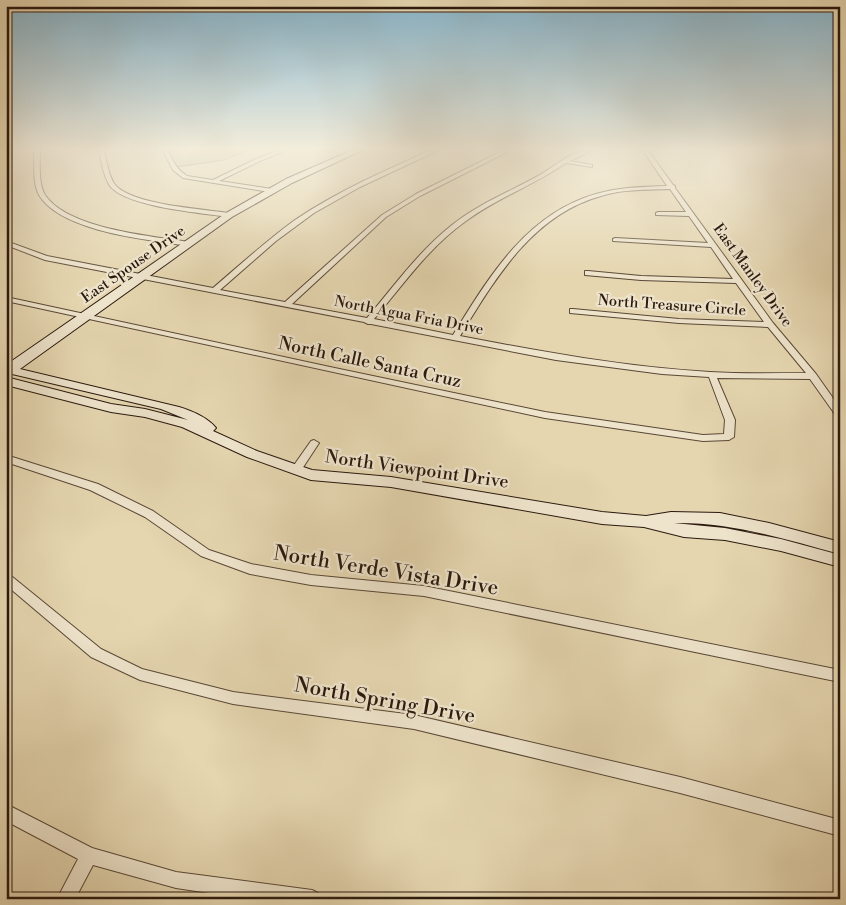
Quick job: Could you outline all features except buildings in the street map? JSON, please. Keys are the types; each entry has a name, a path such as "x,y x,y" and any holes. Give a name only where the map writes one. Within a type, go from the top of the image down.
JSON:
{"main road":[{"name":"East Spouse Drive","path":"7,373 84,316 229,215 268,191"},
{"name":"North Viewpoint Drive","path":"7,373 110,408 187,424 221,438 252,454 296,470 332,477 409,484 602,518 644,522 684,531 725,534 781,545 840,560"},
{"name":"North Viewpoint Drive","path":"644,522 665,517 714,518 840,548"}],"street":[{"path":"40,191 47,204 59,213 114,232 189,244"},
{"path":"121,191 128,196 145,201 229,215"},
{"path":"214,292 288,228 311,212 348,191"},
{"path":"286,305 384,216 426,191"},
{"path":"368,322 430,248 453,227 479,208 511,191"},
{"path":"455,338 500,266 519,244 540,225 577,202 596,195 618,191"},
{"name":"East Manley Drive","path":"674,191 770,325 813,376 840,415"},
{"path":"658,214 692,214"},
{"path":"615,240 714,245"},
{"name":"North Agua Fria Drive","path":"6,244 45,258 565,359 712,375 813,376"},
{"path":"588,273 688,280 740,281"},
{"name":"North Calle Santa Cruz","path":"6,299 545,414 703,438 729,437 730,420 712,375"},
{"name":"North Treasure Circle","path":"573,311 679,321 770,325"},
{"path":"296,470 314,443"},
{"name":"North Verde Vista Drive","path":"6,458 94,487 149,514 205,553 250,569 311,580 424,591 840,676"},
{"name":"North Spring Drive","path":"6,578 96,653 140,674 233,698 414,722 680,785 840,828"},
{"path":"6,812 89,856 176,880 312,899"},
{"path":"66,899 89,856"}]}
